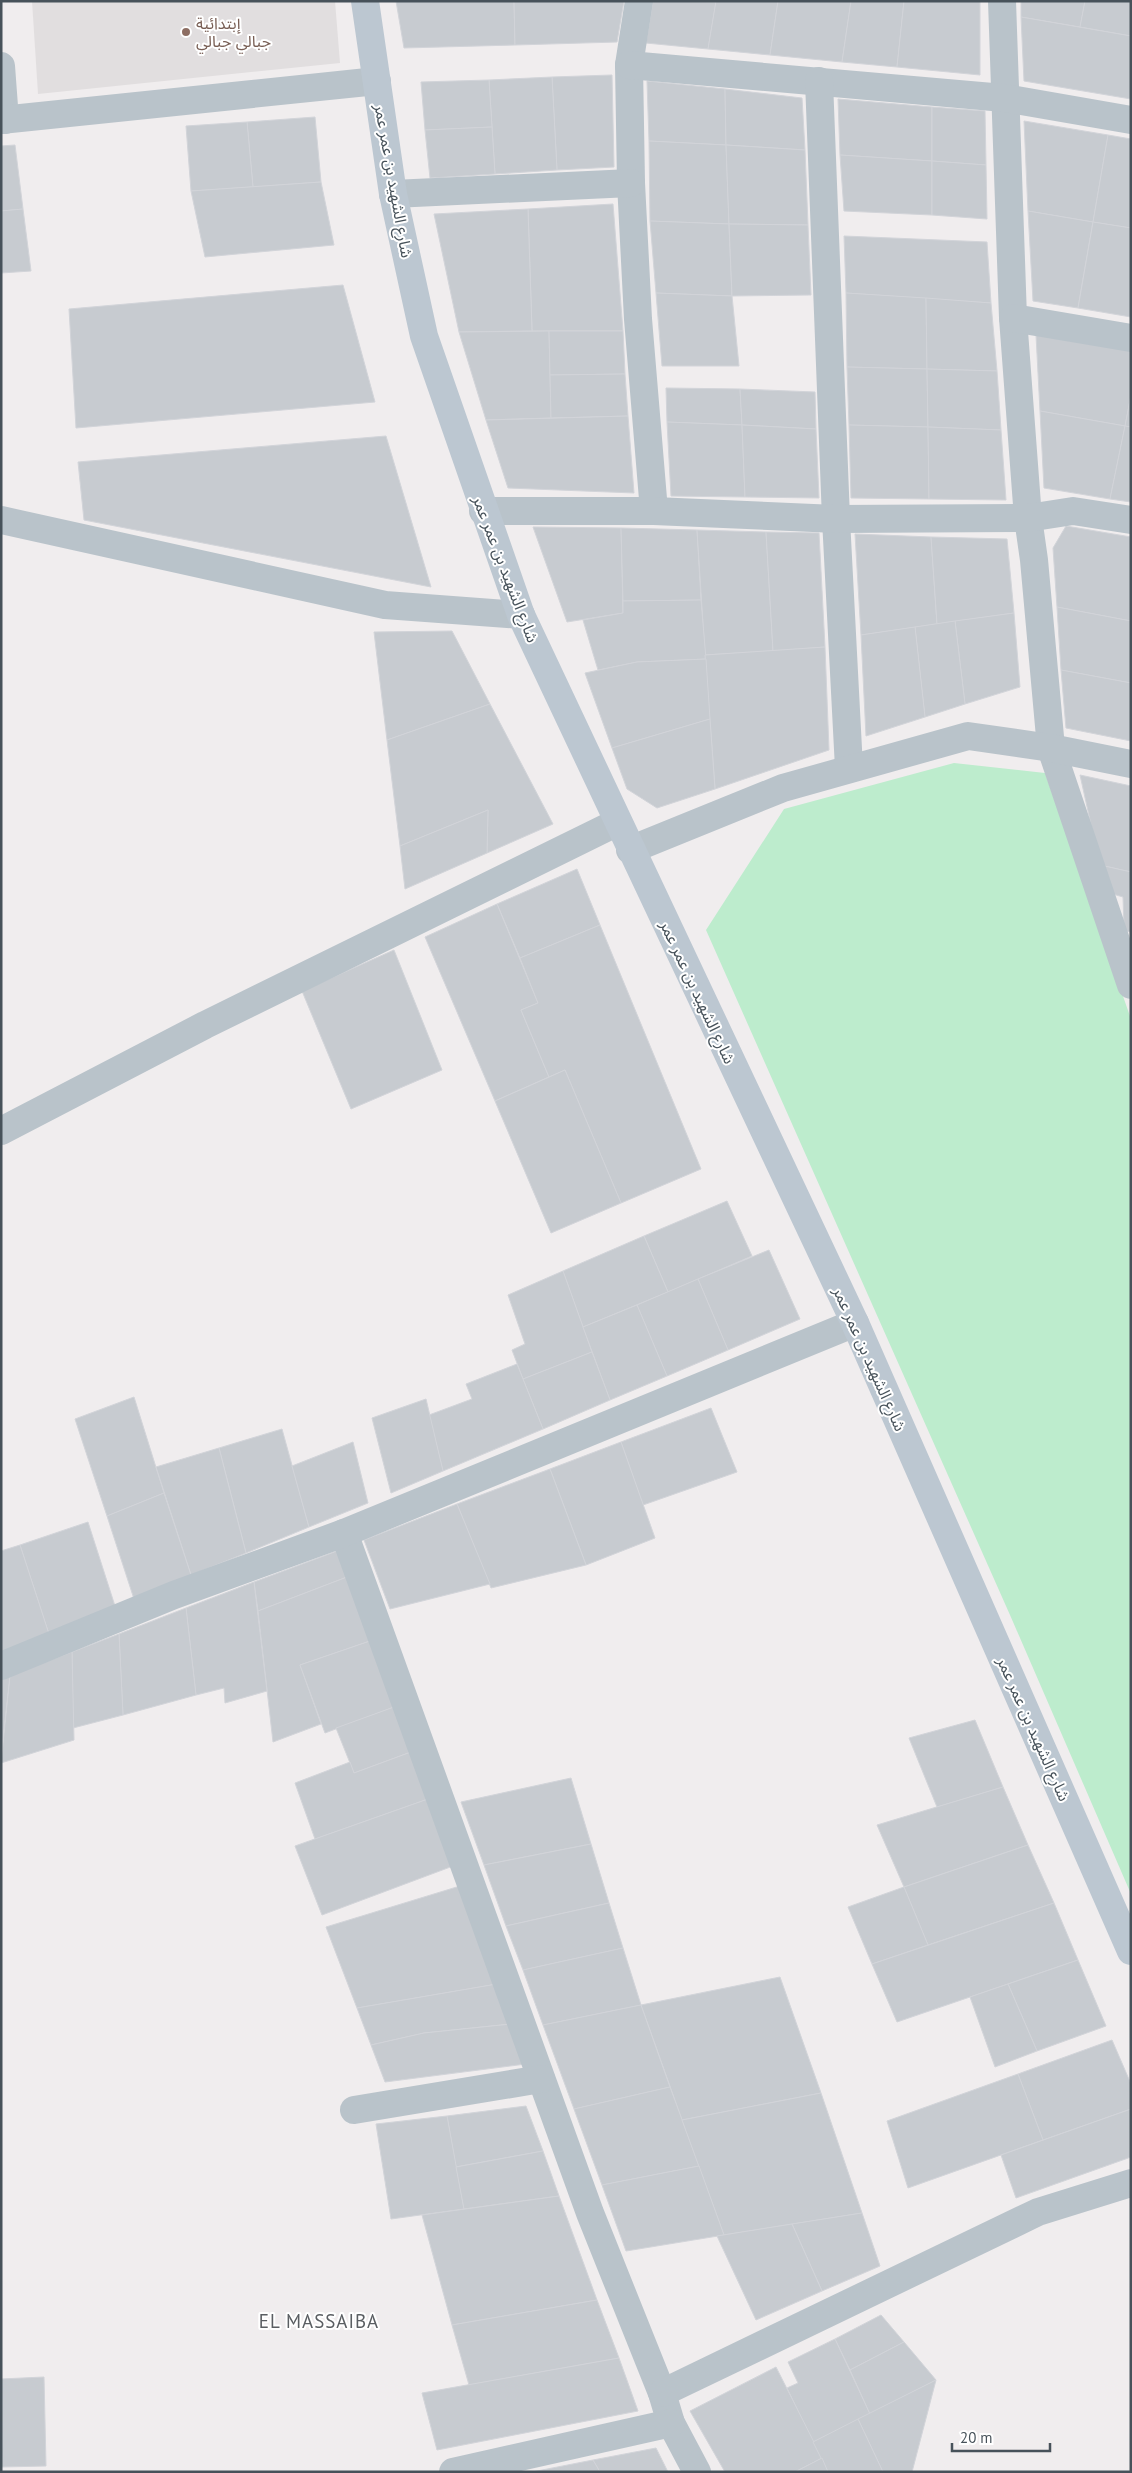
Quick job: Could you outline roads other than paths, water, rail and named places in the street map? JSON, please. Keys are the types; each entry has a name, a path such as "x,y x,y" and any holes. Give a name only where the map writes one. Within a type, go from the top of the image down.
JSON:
{"street":[{"name":"شارع الشهيد بن عمر عمر","path":"365,1 393,194 424,336 521,615 630,850 855,1323 1131,1951"},
{"path":"639,1 629,65 631,183 638,319 654,511"},
{"path":"1002,1 1013,318 1028,518 1034,560 1051,748 1131,985"},
{"path":"629,65 1004,98 1131,120"},
{"path":"1,66 3,120 377,82"},
{"path":"819,81 836,520 849,768"},
{"path":"393,194 631,183"},
{"path":"1013,318 1131,338"},
{"path":"484,511 654,511 836,520 1028,518 1073,512 1131,520"},
{"path":"1,520 385,605 521,615"},
{"path":"630,850 783,788 968,736 1051,748 1131,764"},
{"path":"1,1131 205,1025 618,822"},
{"path":"1,1666 174,1596 344,1533 855,1323"},
{"path":"344,1533 590,2213 662,2393 671,2423 697,2472"},
{"path":"354,2110 541,2079"},
{"path":"662,2393 1038,2212 1131,2183"},
{"path":"453,2472 671,2423"}],"place":[{"name":"إبتدائية جبالي جبالي","path":"186,32"}],"district":[{"name":"EL MASSAIBA","path":"319,2321"}]}
